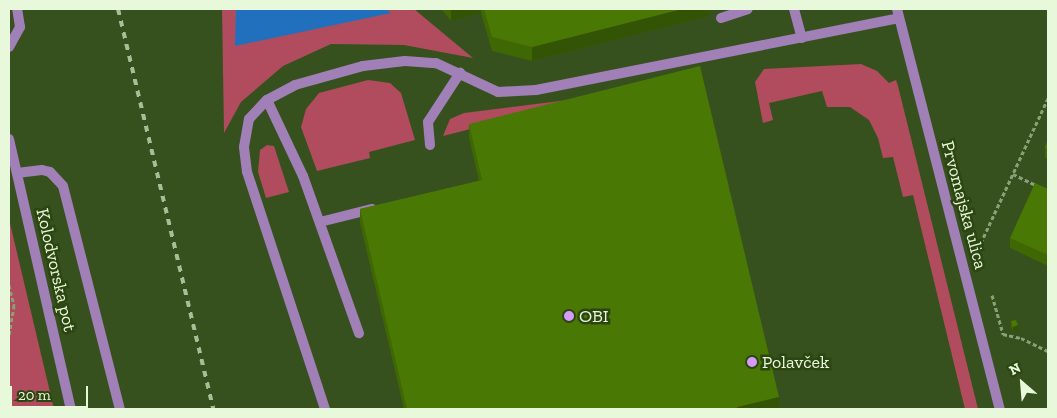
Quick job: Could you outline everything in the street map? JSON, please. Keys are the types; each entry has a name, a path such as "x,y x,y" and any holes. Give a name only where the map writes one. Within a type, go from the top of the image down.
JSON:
{"street":[{"path":"9,47 20,27 17,9"},
{"path":"721,18 748,9"},
{"path":"794,9 802,38"},
{"path":"325,409 247,172 244,147 249,119 266,100 295,85 363,66 405,61 436,63 498,92 536,90 802,38 898,13"},
{"name":"Prvomajska ulica","path":"898,13 1000,409"},
{"path":"430,145 428,122 460,73"},
{"path":"266,100 303,176 359,334"},
{"name":"Kolodvorska pot","path":"9,139 71,409"},
{"path":"17,173 42,170 50,172 63,186 120,409"},
{"path":"320,222 388,206"}],"path":[{"path":"966,276 1048,98"},
{"path":"1013,174 1040,187"},
{"path":"978,249 981,257"},
{"path":"9,285 14,305 9,334"},
{"path":"990,291 1003,334 1021,338 1048,351"}],"shaded area":[{"path":"222,9 414,9 473,58 404,45 331,44 283,66 241,102 224,133"},
{"path":"861,64 877,71 889,83 896,80 978,409 965,409 913,195 903,197 893,157 883,158 878,138 869,120 850,107 827,107 822,91 769,103 773,120 763,123 755,82 764,69"},
{"path":"368,80 390,83 401,93 415,140 369,152 370,158 317,171 301,127 306,109 319,93"},
{"path":"568,100 569,104 443,136 450,119 464,113"},
{"path":"267,145 274,146 289,192 266,198 258,172 260,150"},
{"path":"9,219 54,409 9,409"}],"water":[{"path":"236,9 386,9 391,13 235,46"}],"building":[{"path":"484,9 682,9 532,47 492,37"},
{"name":"OBI","path":"700,66 779,397 737,407 738,409 407,409 360,209 482,180 469,124"},
{"path":"1035,183 1048,189 1048,255 1010,238"},
{"path":"1016,320 1018,325 1013,327 1011,321"}],"railway":[{"path":"118,9 213,409"}],"place":[{"name":"OBI","path":"569,316"},
{"name":"Polavček","path":"752,362"}]}
